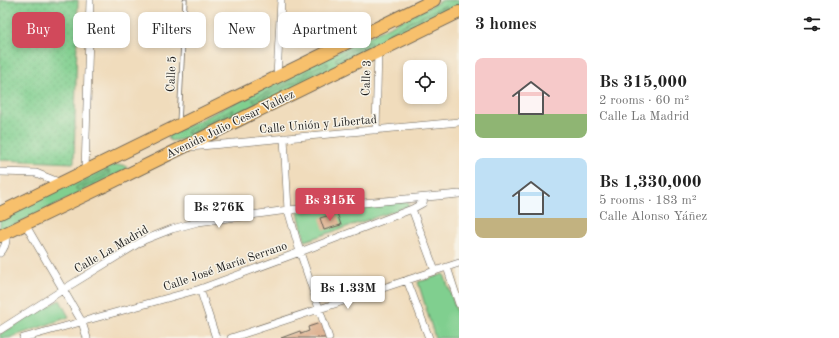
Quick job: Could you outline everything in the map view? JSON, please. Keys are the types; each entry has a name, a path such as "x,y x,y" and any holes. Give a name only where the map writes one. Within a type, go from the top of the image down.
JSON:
{"main road":[{"name":"Avenida Julio Cesar Valdez","path":"0,213 434,0"},
{"name":"Avenida Julio Cesar Valdez","path":"3,234 459,12"},
{"path":"160,135 175,151"},
{"path":"124,152 136,170"}],"street":[{"path":"85,172 90,0"},
{"path":"278,76 280,0"},
{"name":"Calle 3","path":"376,130 378,51"},
{"name":"Calle Unión y Libertad","path":"175,151 284,138 459,122"},
{"path":"284,138 288,210 300,252 329,338"},
{"path":"0,172 36,173 61,183"},
{"name":"Calle La Madrid","path":"0,330 144,240 172,229 198,222 288,210 459,194"},
{"name":"Calle José María Serrano","path":"23,338 200,288 412,209 423,203 424,198"},
{"path":"412,209 435,271"},
{"path":"25,224 82,322 87,338"},
{"path":"0,253 6,245 7,239 3,234"},
{"path":"232,338 459,263"},
{"path":"447,267 459,304"},
{"path":"408,280 429,338"},
{"path":"200,288 216,338"}],"lane":[{"name":"Calle 5","path":"179,125 185,0"}],"green space":[{"path":"0,0 78,0 78,12 73,12 73,48 77,48 74,163 0,160"},
{"path":"443,0 459,0 459,7 192,138 171,141 168,138 169,135 346,48 371,48 371,35"},
{"path":"444,6 447,7 446,9 390,35 390,32"},
{"path":"357,48 365,48 338,61 336,61 336,58"},
{"path":"328,63 328,66 254,102 253,101 253,99"},
{"path":"233,110 233,113 187,134 187,131"},
{"path":"124,165 127,167 124,171 0,232 0,217 105,166"},
{"path":"109,171 109,174 78,190 76,189 76,187"},
{"path":"407,201 409,206 305,241 298,212"},
{"path":"444,274 459,319 459,338 435,338 418,282"},
{"path":"60,300 69,317 9,338 0,338 0,334"}],"building":[{"path":"337,213 341,225 324,230 320,218"},
{"path":"323,322 328,338 281,338 300,331 301,334 309,331 308,327"}]}
